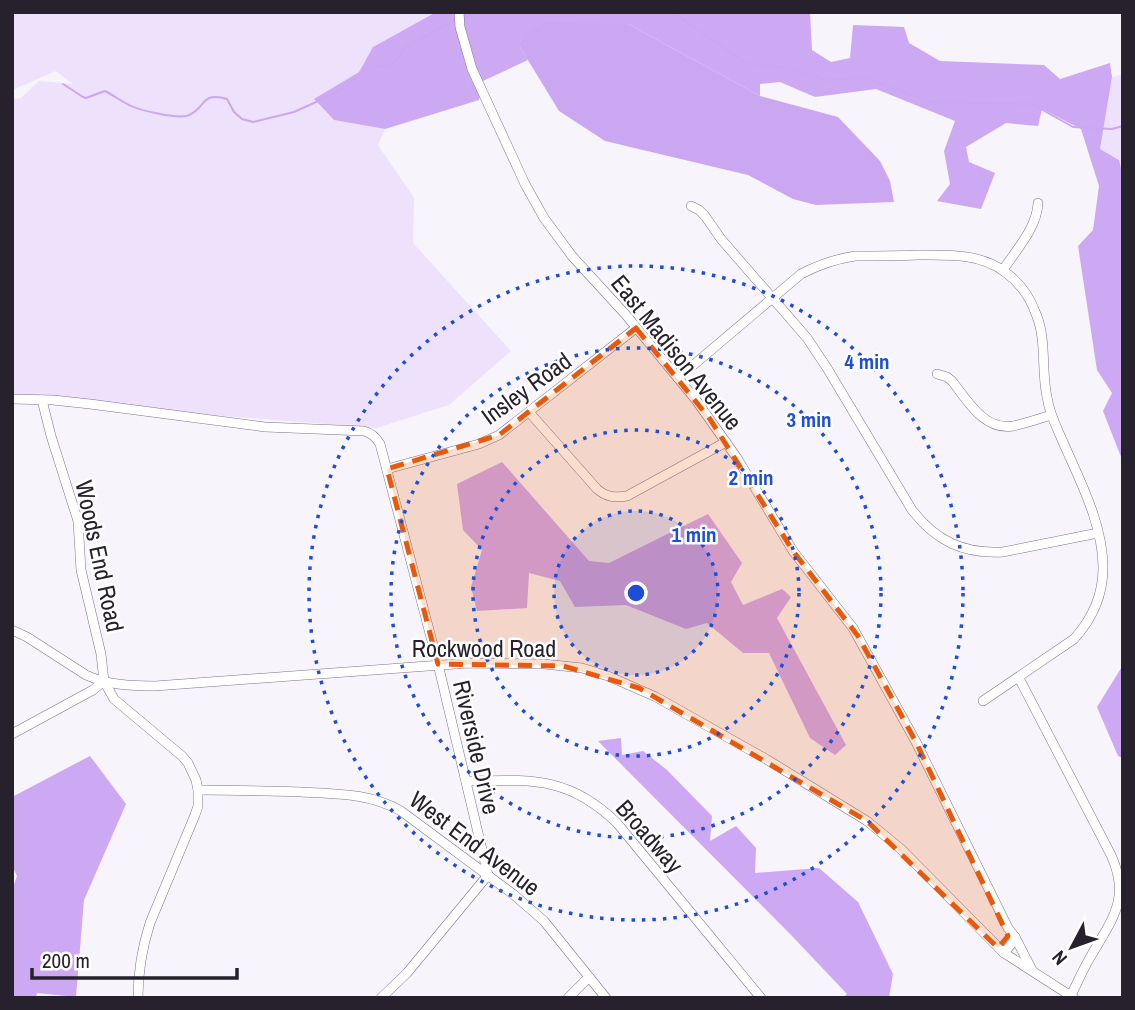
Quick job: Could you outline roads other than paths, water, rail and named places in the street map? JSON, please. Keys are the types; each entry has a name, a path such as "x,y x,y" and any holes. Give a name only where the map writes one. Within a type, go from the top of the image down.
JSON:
{"street":[{"name":"East Madison Avenue","path":"460,13 460,27 472,69 538,208 572,256 696,400 726,442 793,551 858,636 916,742 1032,972"},
{"path":"1003,270 1033,223 1038,203"},
{"path":"691,206 705,216 721,239 807,338 912,510 929,530 953,545 989,553 1098,533"},
{"path":"678,378 792,281 810,269 832,261 855,256 968,256 1003,270 1017,283 1037,315 1043,339 1045,381 1051,415 1086,495 1098,533 1103,559 1102,585 1090,618 1074,639 984,701"},
{"name":"Insley Road","path":"387,469 499,435 636,328"},
{"path":"937,373 947,377 982,417 994,424 1011,426 1051,415"},
{"name":"Riverside Drive","path":"12,399 90,404 286,429 366,431 372,434 380,444 387,469 438,664 488,875"},
{"name":"Woods End Road","path":"42,400 78,521 81,570 101,654 104,681"},
{"path":"530,412 597,489 613,497 626,496 726,442"},
{"name":"Rockwood Road","path":"12,630 86,676 125,686 155,686 438,664 522,663 582,668 608,676 648,692 766,759 867,821 901,849 1001,951 1073,997"},
{"path":"1019,678 1111,855 1117,873 1119,895 1115,913 1089,959 1073,997"},
{"path":"12,734 93,690 104,681 114,699 182,756 193,771 198,790 195,815 150,923 141,959 138,998"},
{"name":"Broadway","path":"466,781 541,781 568,789 595,803 617,823 761,998"},
{"name":"West End Avenue","path":"198,790 358,795 380,800 401,811 544,920 606,998"},
{"path":"381,998 407,973 488,875"},
{"path":"1001,951 1009,928"},
{"path":"1001,951 1013,942 1015,937"},
{"path":"568,998 589,977"}],"waterway":[{"path":"462,18 481,12"},
{"path":"672,12 746,63 788,68 825,80 865,78 931,102 1032,104 1073,127 1112,129 1123,126"},
{"path":"63,84 86,98 105,91 134,107 177,116 189,115 208,99 219,97 227,99 234,112 242,119 253,122 294,112 336,93 366,69 394,64 405,47 456,20"}]}
